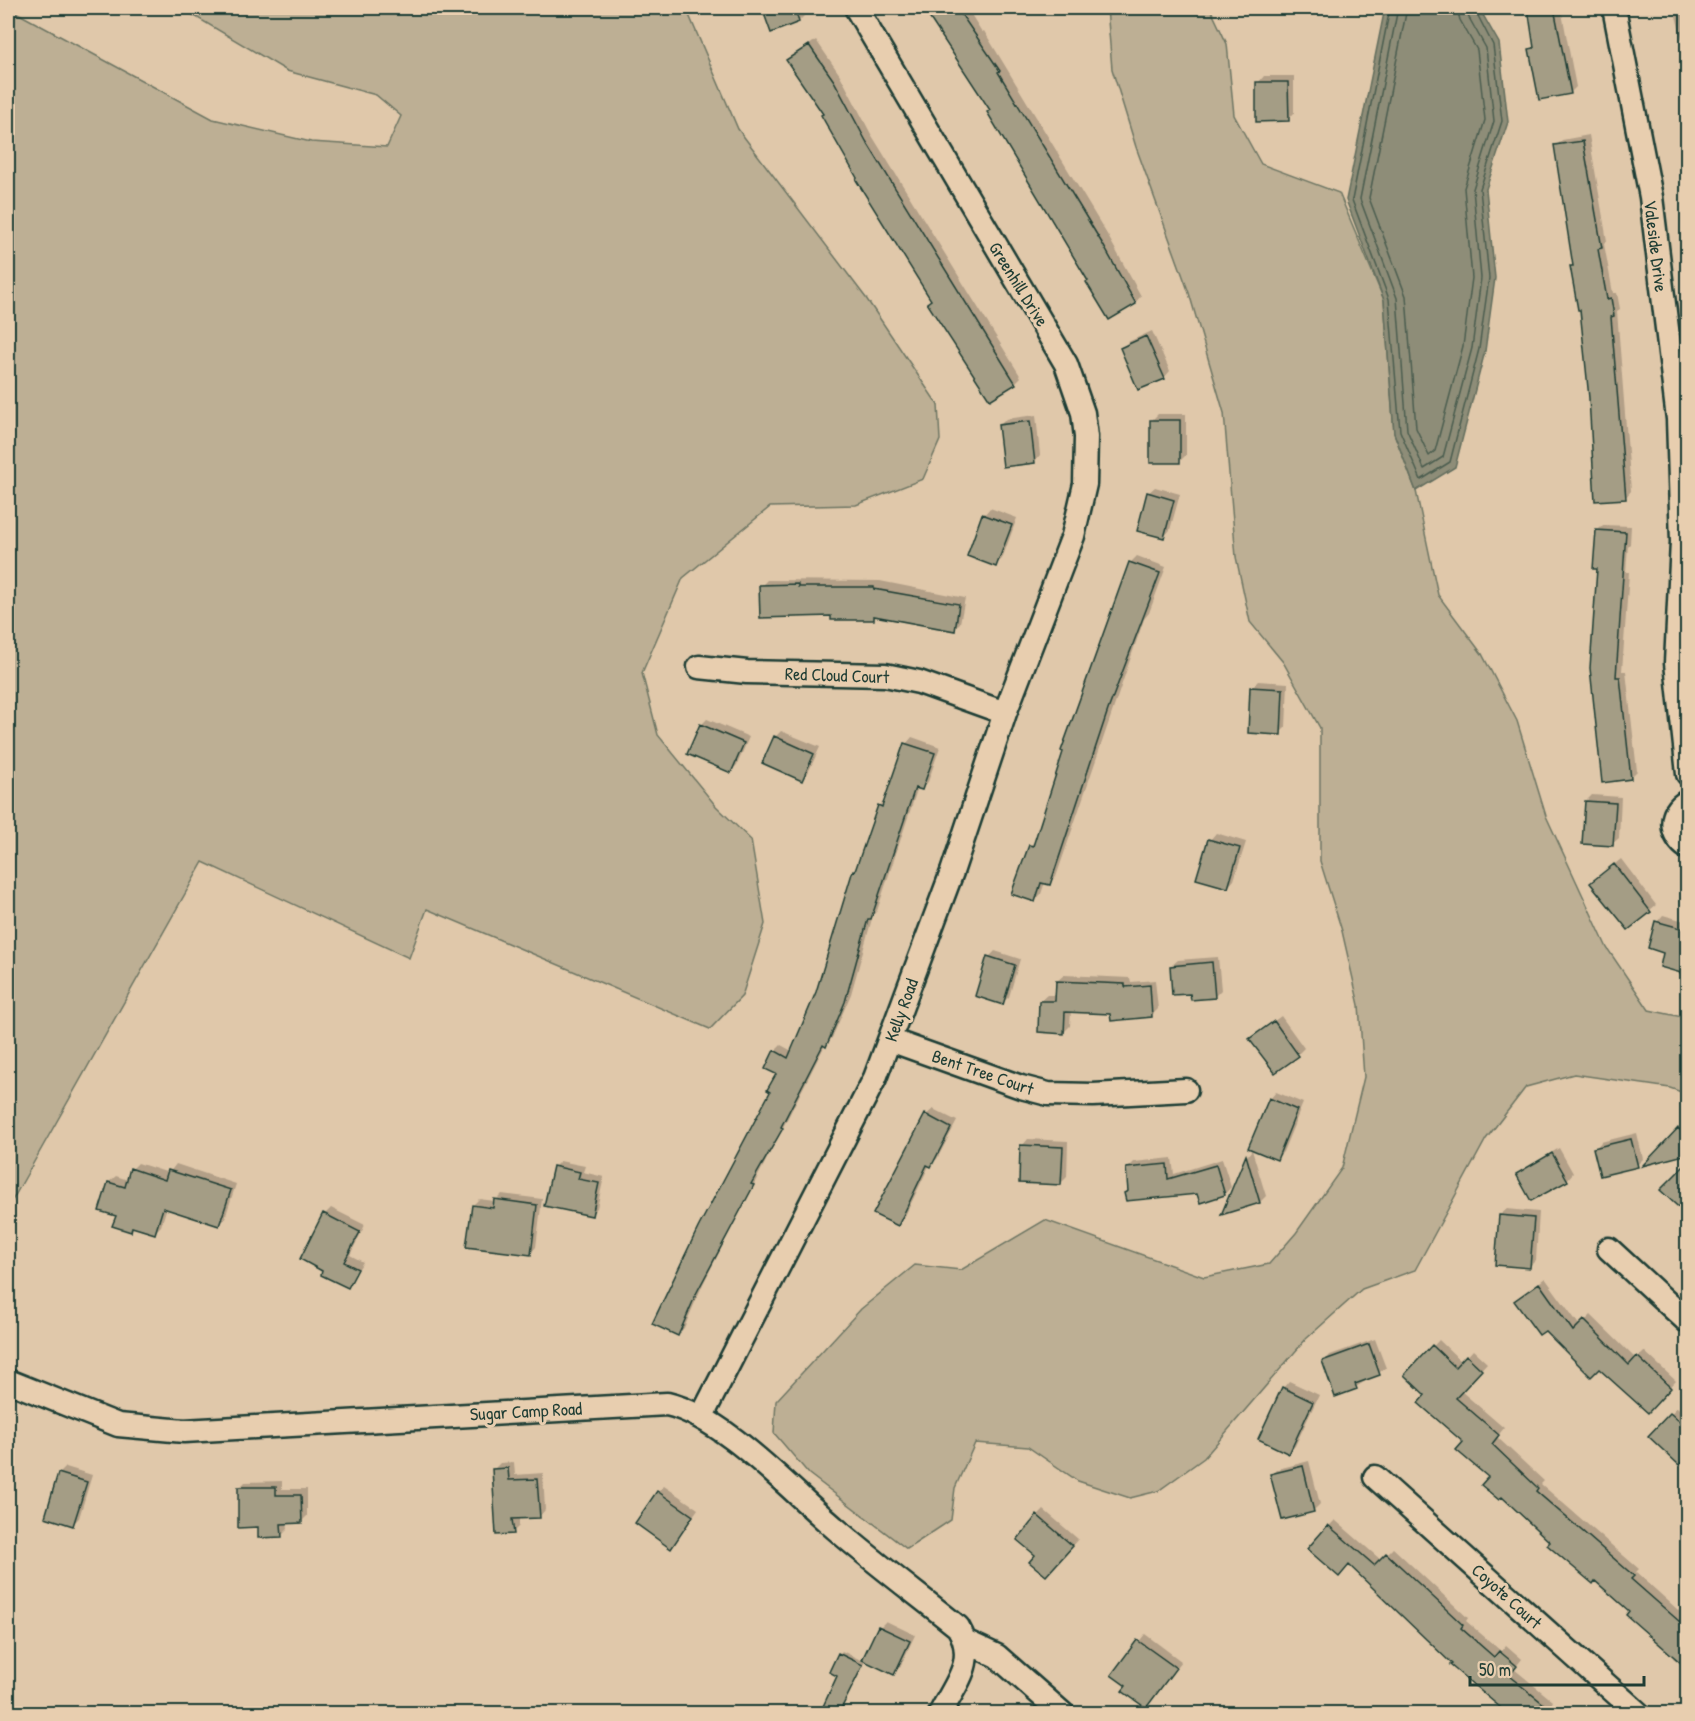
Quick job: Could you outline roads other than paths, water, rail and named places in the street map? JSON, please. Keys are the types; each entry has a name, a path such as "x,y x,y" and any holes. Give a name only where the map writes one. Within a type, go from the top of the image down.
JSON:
{"street":[{"name":"Greenhill Drive","path":"856,8 1066,364 1084,421 1085,484 1073,536 1054,584"},
{"name":"Valeside Drive","path":"1614,8 1651,197 1678,419 1682,542 1676,663 1688,774"},
{"name":"Kelly Road","path":"702,1416 875,1078 952,873 1005,713 1054,584"},
{"name":"Red Cloud Court","path":"699,667 747,672 885,675 919,682 1005,713"},
{"path":"1688,801 1676,810 1672,827 1680,843 1688,848"},
{"name":"Bent Tree Court","path":"890,1040 1048,1094 1092,1095 1186,1090"},
{"path":"1609,1249 1688,1322"},
{"name":"Sugar Camp Road","path":"8,1381 118,1425 184,1431 668,1404 702,1416 957,1627 967,1642 997,1656 1063,1713"},
{"name":"Coyote Court","path":"1375,1477 1588,1671 1639,1713"},
{"path":"940,1713 966,1664 967,1642"}],"water":[{"path":"1385,8 1479,8 1499,43 1508,122 1486,189 1495,278 1485,351 1455,467 1416,491 1394,433 1384,300 1346,200"}]}
